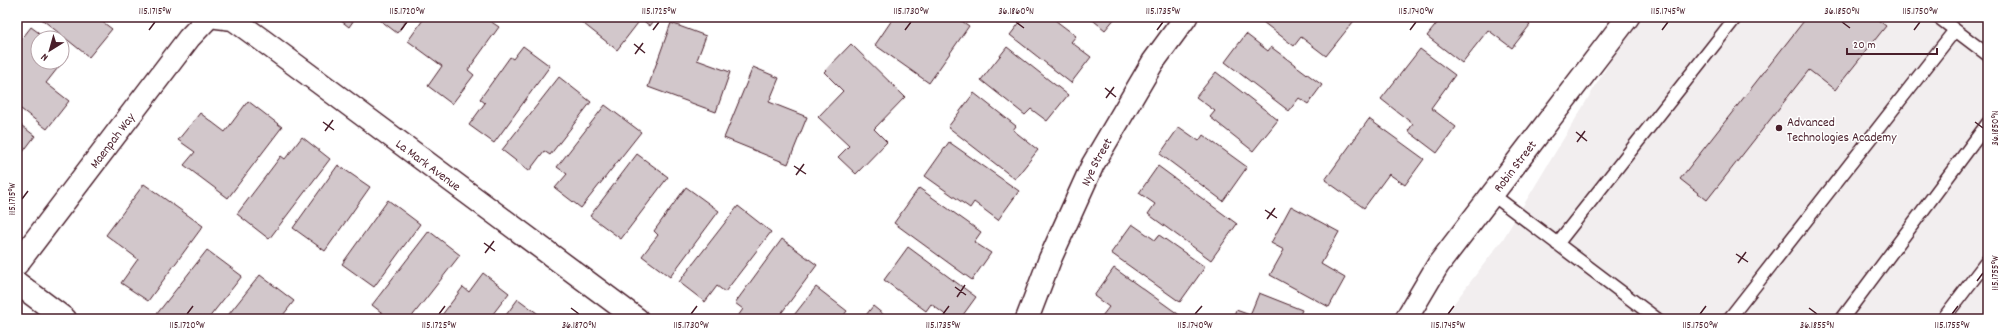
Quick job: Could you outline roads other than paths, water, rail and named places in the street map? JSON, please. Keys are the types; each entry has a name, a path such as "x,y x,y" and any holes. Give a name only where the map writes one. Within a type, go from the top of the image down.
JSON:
{"street":[{"name":"Maenpah Way","path":"17,264 189,38 209,17"},
{"name":"La Mark Avenue","path":"217,17 233,19 637,319"},
{"name":"Nye Street","path":"1027,319 1050,259 1093,164 1153,62 1186,17"},
{"name":"Robin Street","path":"1406,319 1438,265 1628,17"},
{"path":"17,283 65,319"}],"lane":[{"path":"1557,244 1736,17"},
{"path":"1938,17 1988,55"},
{"path":"1729,319 1955,30"},
{"path":"1842,319 1988,123"},
{"path":"1493,195 1656,319"},
{"path":"1943,319 1988,260"}],"place":[{"name":"Advanced Technologies Academy","path":"1779,128"}]}
